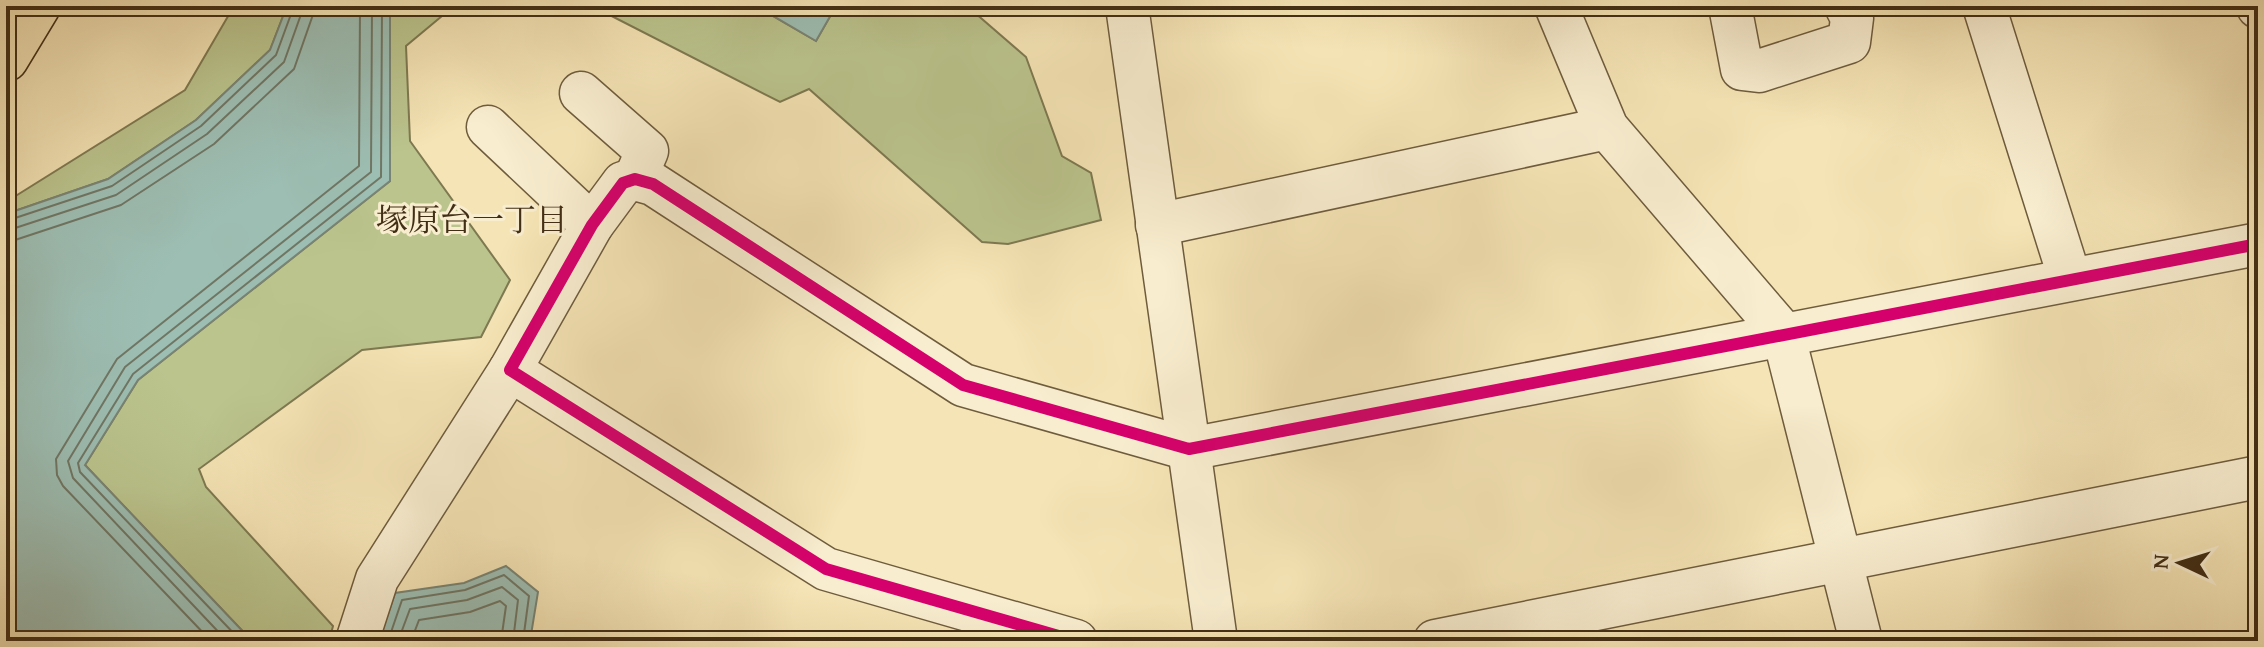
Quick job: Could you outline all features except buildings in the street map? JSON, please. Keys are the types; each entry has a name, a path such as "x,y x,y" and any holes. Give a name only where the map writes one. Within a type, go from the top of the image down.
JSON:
{"main road":[{"path":"6,59 38,6"}],"street":[{"path":"1127,6 1216,641"},
{"path":"1556,6 1607,128 1783,333 1861,641"},
{"path":"1730,6 1742,69 1759,71 1849,42 1852,18 1846,6"},
{"path":"1984,6 2070,279"},
{"path":"581,93 647,151 635,179"},
{"path":"488,127 592,225"},
{"path":"1157,225 1607,128"},
{"path":"357,641 377,579 510,370 592,225 623,183 635,179 653,184 963,385 1189,449 2258,244"},
{"path":"510,370 826,569 1076,641"},
{"path":"1435,641 2258,477"}],"green space":[{"path":"234,6 287,6 270,50 196,120 108,179 6,214 6,202 185,90"},
{"path":"390,6 454,6 406,46 410,141 510,280 481,337 362,350 199,469 206,487 333,626 329,641 252,641 85,465 138,380 390,181"},
{"path":"592,6 756,6 816,41 836,6 967,6 1026,57 1062,156 1091,173 1101,220 1008,244 982,242 809,89 780,102"}],"water":[{"path":"287,6 390,6 390,181 138,380 85,465 252,641 6,641 6,214 108,179 196,120 270,50"},
{"path":"756,6 836,6 816,41"},
{"path":"506,566 538,592 530,641 379,641 395,593 464,583"}],"cycle path":[{"path":"1076,641 826,569 510,370 592,225 623,183 635,179 653,184 963,385 1189,449 2258,244"}],"district":[{"name":"塚原台一丁目","path":"472,220"}]}
